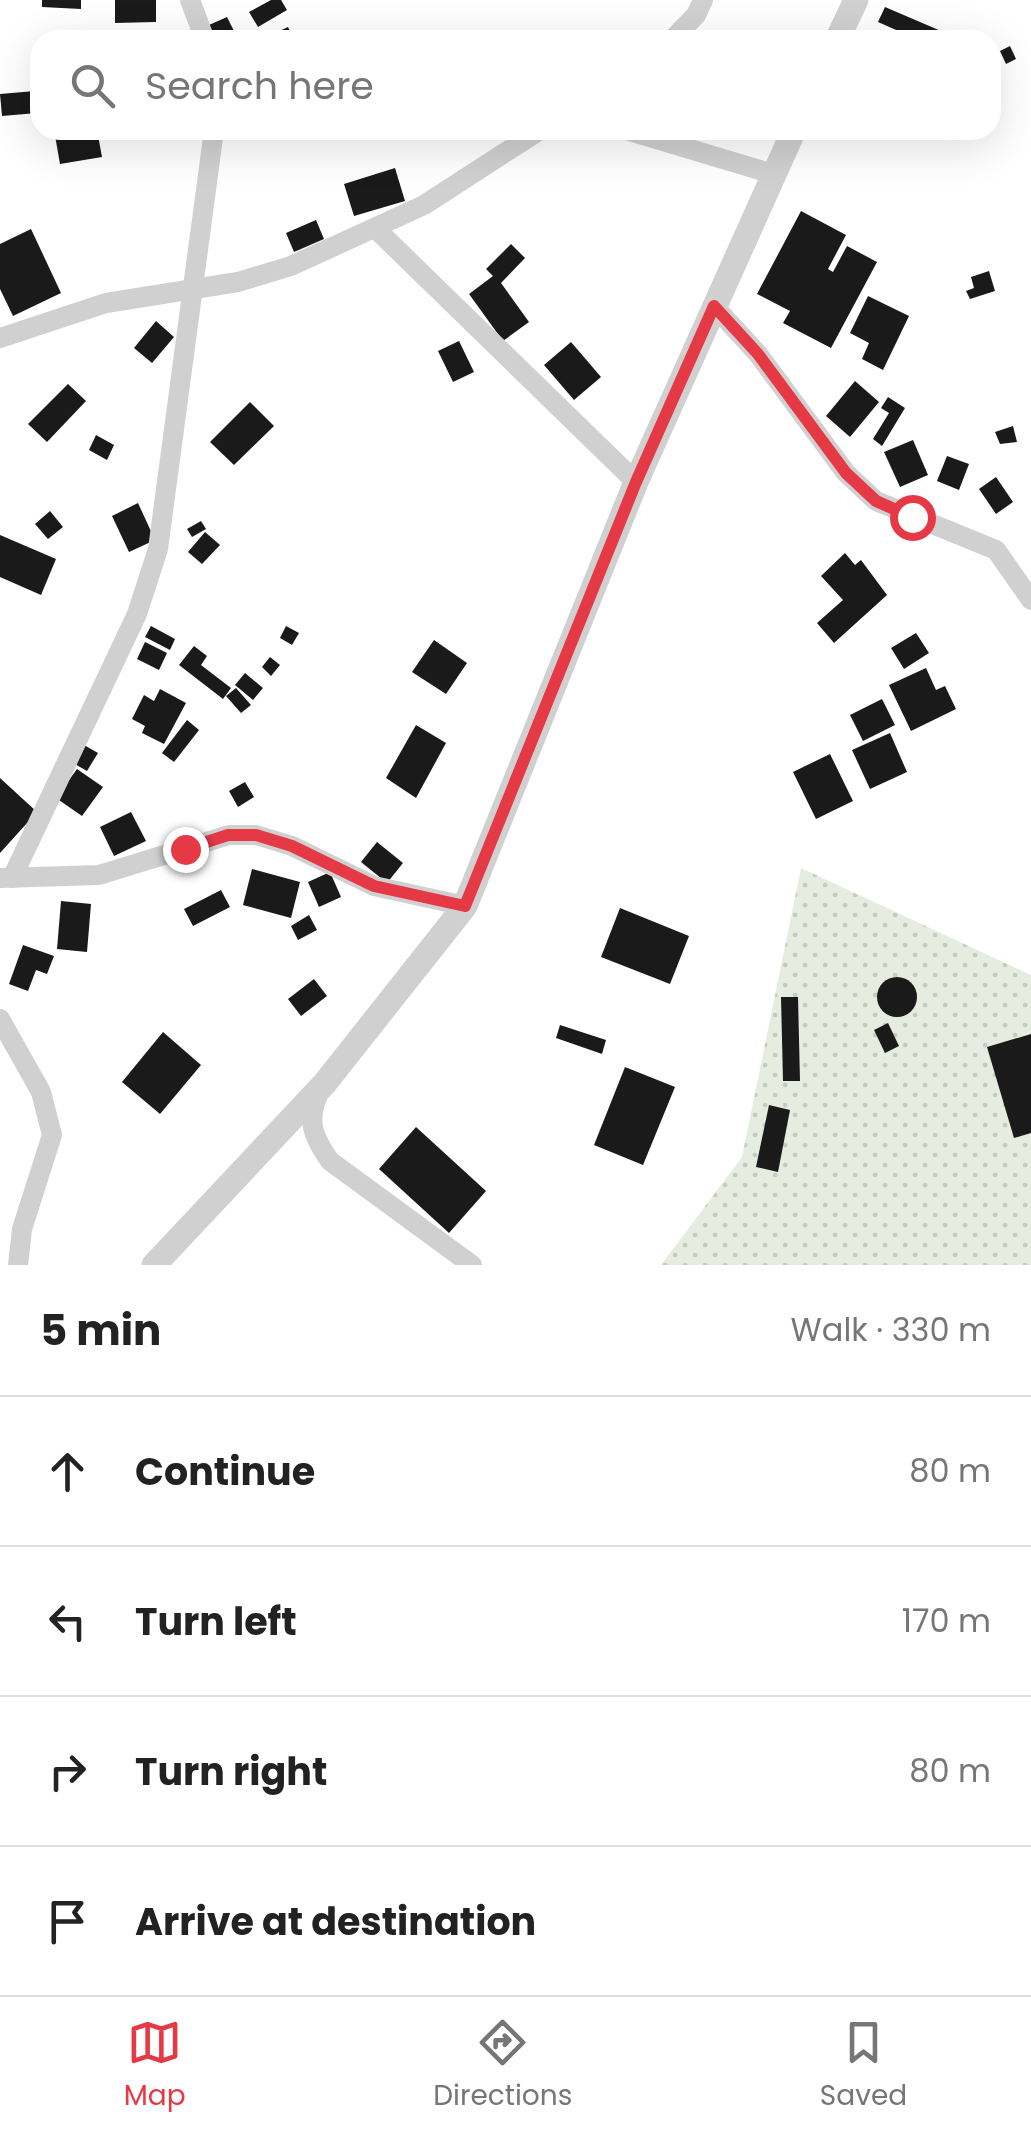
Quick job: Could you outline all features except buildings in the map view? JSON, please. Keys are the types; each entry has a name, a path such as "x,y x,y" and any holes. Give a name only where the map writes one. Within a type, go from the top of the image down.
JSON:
{"street":[{"path":"190,0 201,30"},
{"path":"680,30 703,0"},
{"path":"842,30 856,0"},
{"path":"213,140 158,549 136,614 6,878 99,875 228,835 256,835 292,846 374,886 465,906"},
{"path":"0,338 106,303 238,282 291,266 377,230 462,183 525,140"},
{"path":"659,140 773,174"},
{"path":"154,1265 324,1082 465,906 636,482 789,140"},
{"path":"377,230 636,482"},
{"path":"714,306 758,354 846,473 876,501 996,550 1031,600"},
{"path":"0,1019 41,1092 52,1134 22,1229 18,1265"},
{"path":"324,1082 310,1113 315,1140 330,1161 472,1265"}],"shaded area":[{"path":"801,868 1031,975 1031,1265 661,1265 742,1157"}],"route":[{"path":"185,849 228,835 256,835 292,846 374,886 465,906 636,482 714,306 758,354 846,473 876,501 912,517"}]}
